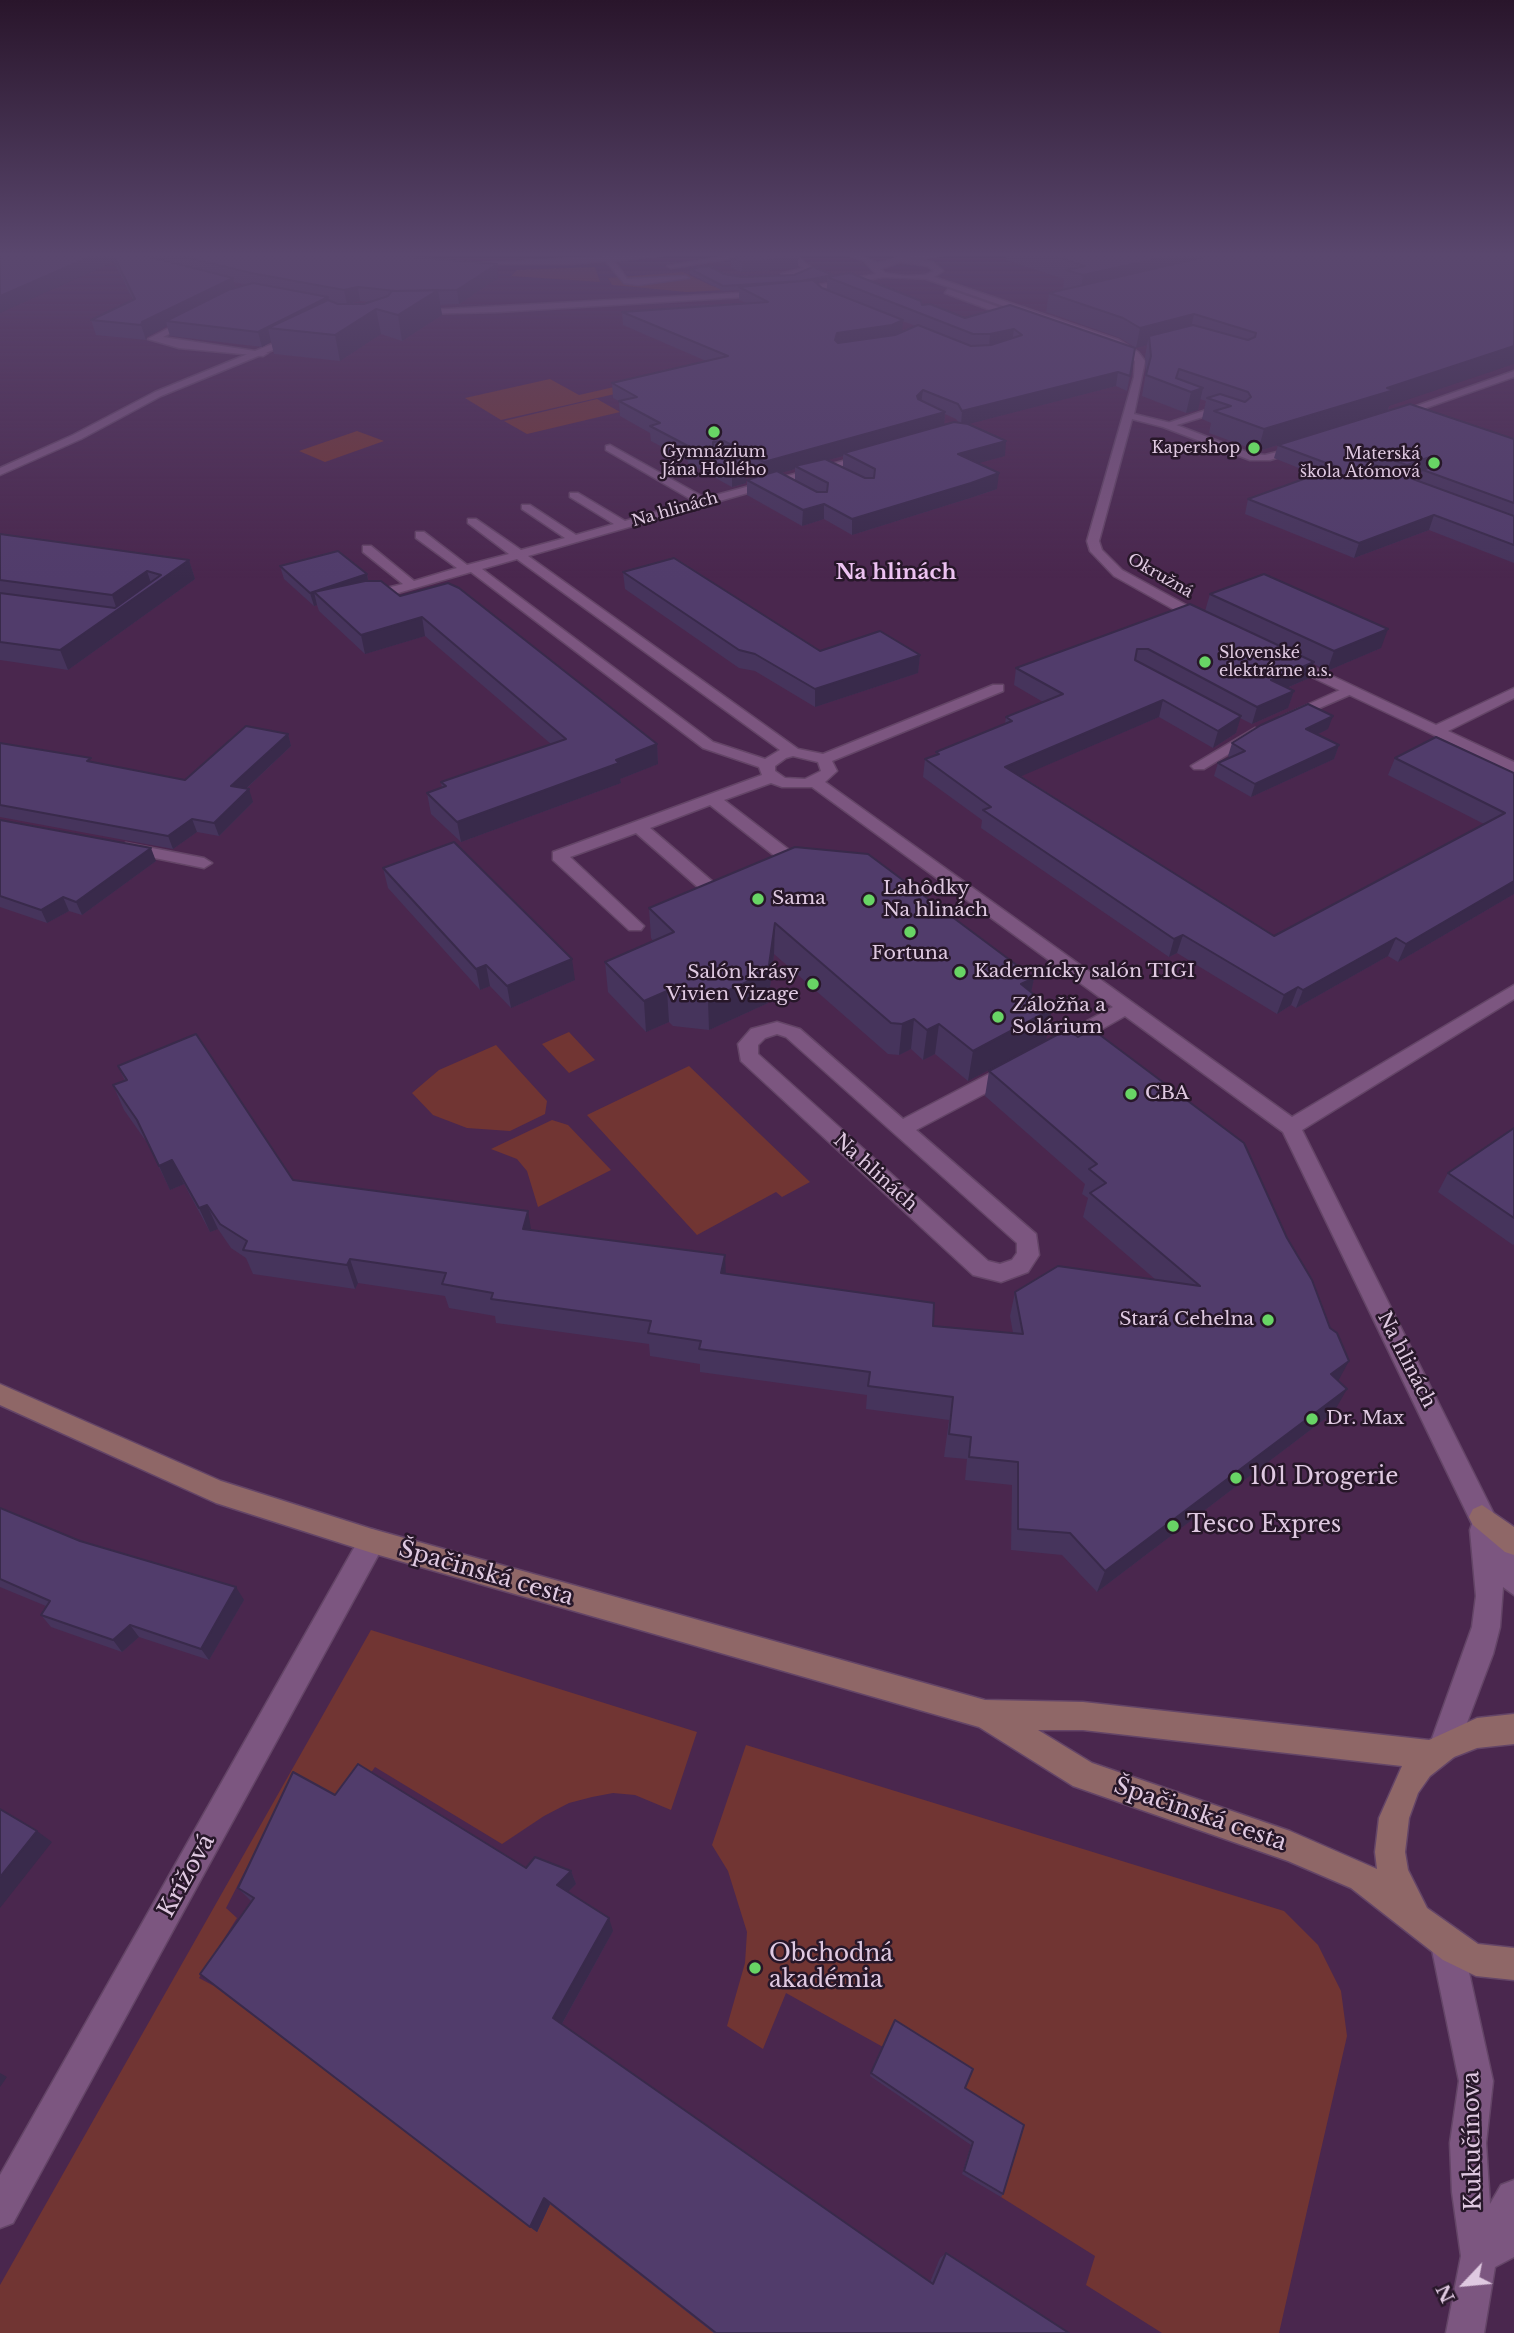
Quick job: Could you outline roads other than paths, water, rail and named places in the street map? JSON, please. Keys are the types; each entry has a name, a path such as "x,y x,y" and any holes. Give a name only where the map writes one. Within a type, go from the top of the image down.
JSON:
{"street":[{"path":"0,472 77,437 158,394 242,361"},
{"name":"Okružná","path":"1140,361 1093,541 1096,551 1118,573 1139,587 1217,626"},
{"path":"1385,419 1514,374"},
{"path":"1202,405 1227,414"},
{"path":"1167,425 1215,410"},
{"path":"1127,415 1167,425 1258,458 1311,443"},
{"path":"610,448 703,502"},
{"name":"Na hlinách","path":"345,600 412,585 877,453"},
{"path":"827,467 848,478"},
{"path":"748,477 763,485"},
{"path":"779,481 800,492"},
{"path":"574,495 624,525"},
{"path":"526,507 575,538"},
{"path":"472,521 793,752"},
{"path":"420,535 708,745 770,771 794,785 814,782 829,771 824,759"},
{"path":"367,549 412,585"},
{"path":"1275,654 1514,768"},
{"path":"635,926 559,856 711,798 770,771 781,754 793,752 824,759 998,688"},
{"path":"1199,766 1258,727 1349,690"},
{"path":"1436,731 1514,692"},
{"name":"Na hlinách","path":"814,782 1291,1127 1514,1582"},
{"path":"711,798 791,860"},
{"path":"638,825 714,892"},
{"path":"104,844 204,863"},
{"path":"1291,1127 1514,991"},
{"path":"901,1129 1126,1008"},
{"name":"Na hlinách","path":"777,1028 793,1033 901,1129 1028,1240 1028,1255 1020,1266 1001,1273 981,1269 748,1056 748,1044 758,1033 777,1028"},
{"name":"Špačinská cesta","path":"0,1394 216,1491 372,1541 985,1714 1083,1716 1437,1751"},
{"path":"1482,1517 1514,1543"},
{"name":"Na hlinách","path":"1437,1751 1479,1654 1486,1627 1490,1596 1482,1517"},
{"name":"Krížová","path":"0,2210 372,1541"},
{"name":"Špačinská cesta","path":"985,1714 1084,1775 1290,1846 1362,1877 1415,1916 1447,1945 1476,1960 1514,1964"},
{"name":"Špačinská cesta","path":"1415,1916 1393,1873 1391,1835 1398,1801 1407,1784 1437,1751 1477,1733 1514,1728"},
{"name":"Kukučínova","path":"1447,1945 1476,2081 1468,2143 1470,2192 1479,2256 1465,2333"},
{"name":"Kukučínova","path":"1479,2256 1514,2198"},
{"path":"1479,2256 1514,2237"}],"place":[{"name":"Gymnázium Jána Hollého","path":"714,432"},
{"name":"Kapershop","path":"1254,448"},
{"name":"Materská škola Atómová","path":"1434,463"},
{"name":"Slovenské elektrárne a.s.","path":"1205,662"},
{"name":"Sama","path":"758,899"},
{"name":"Lahôdky Na hlinách","path":"869,900"},
{"name":"Fortuna","path":"910,932"},
{"name":"Kadernícky salón TIGI","path":"960,972"},
{"name":"Salón krásy Vivien Vizage","path":"813,984"},
{"name":"Záložňa a Solárium","path":"998,1017"},
{"name":"CBA","path":"1131,1094"},
{"name":"Stará Cehelna","path":"1268,1320"},
{"name":"Dr. Max","path":"1312,1419"},
{"name":"101 Drogerie","path":"1236,1478"},
{"name":"Tesco Expres","path":"1173,1526"},
{"name":"Obchodná akadémia","path":"755,1968"}],"district":[{"name":"Na hlinách","path":"896,573"}]}
